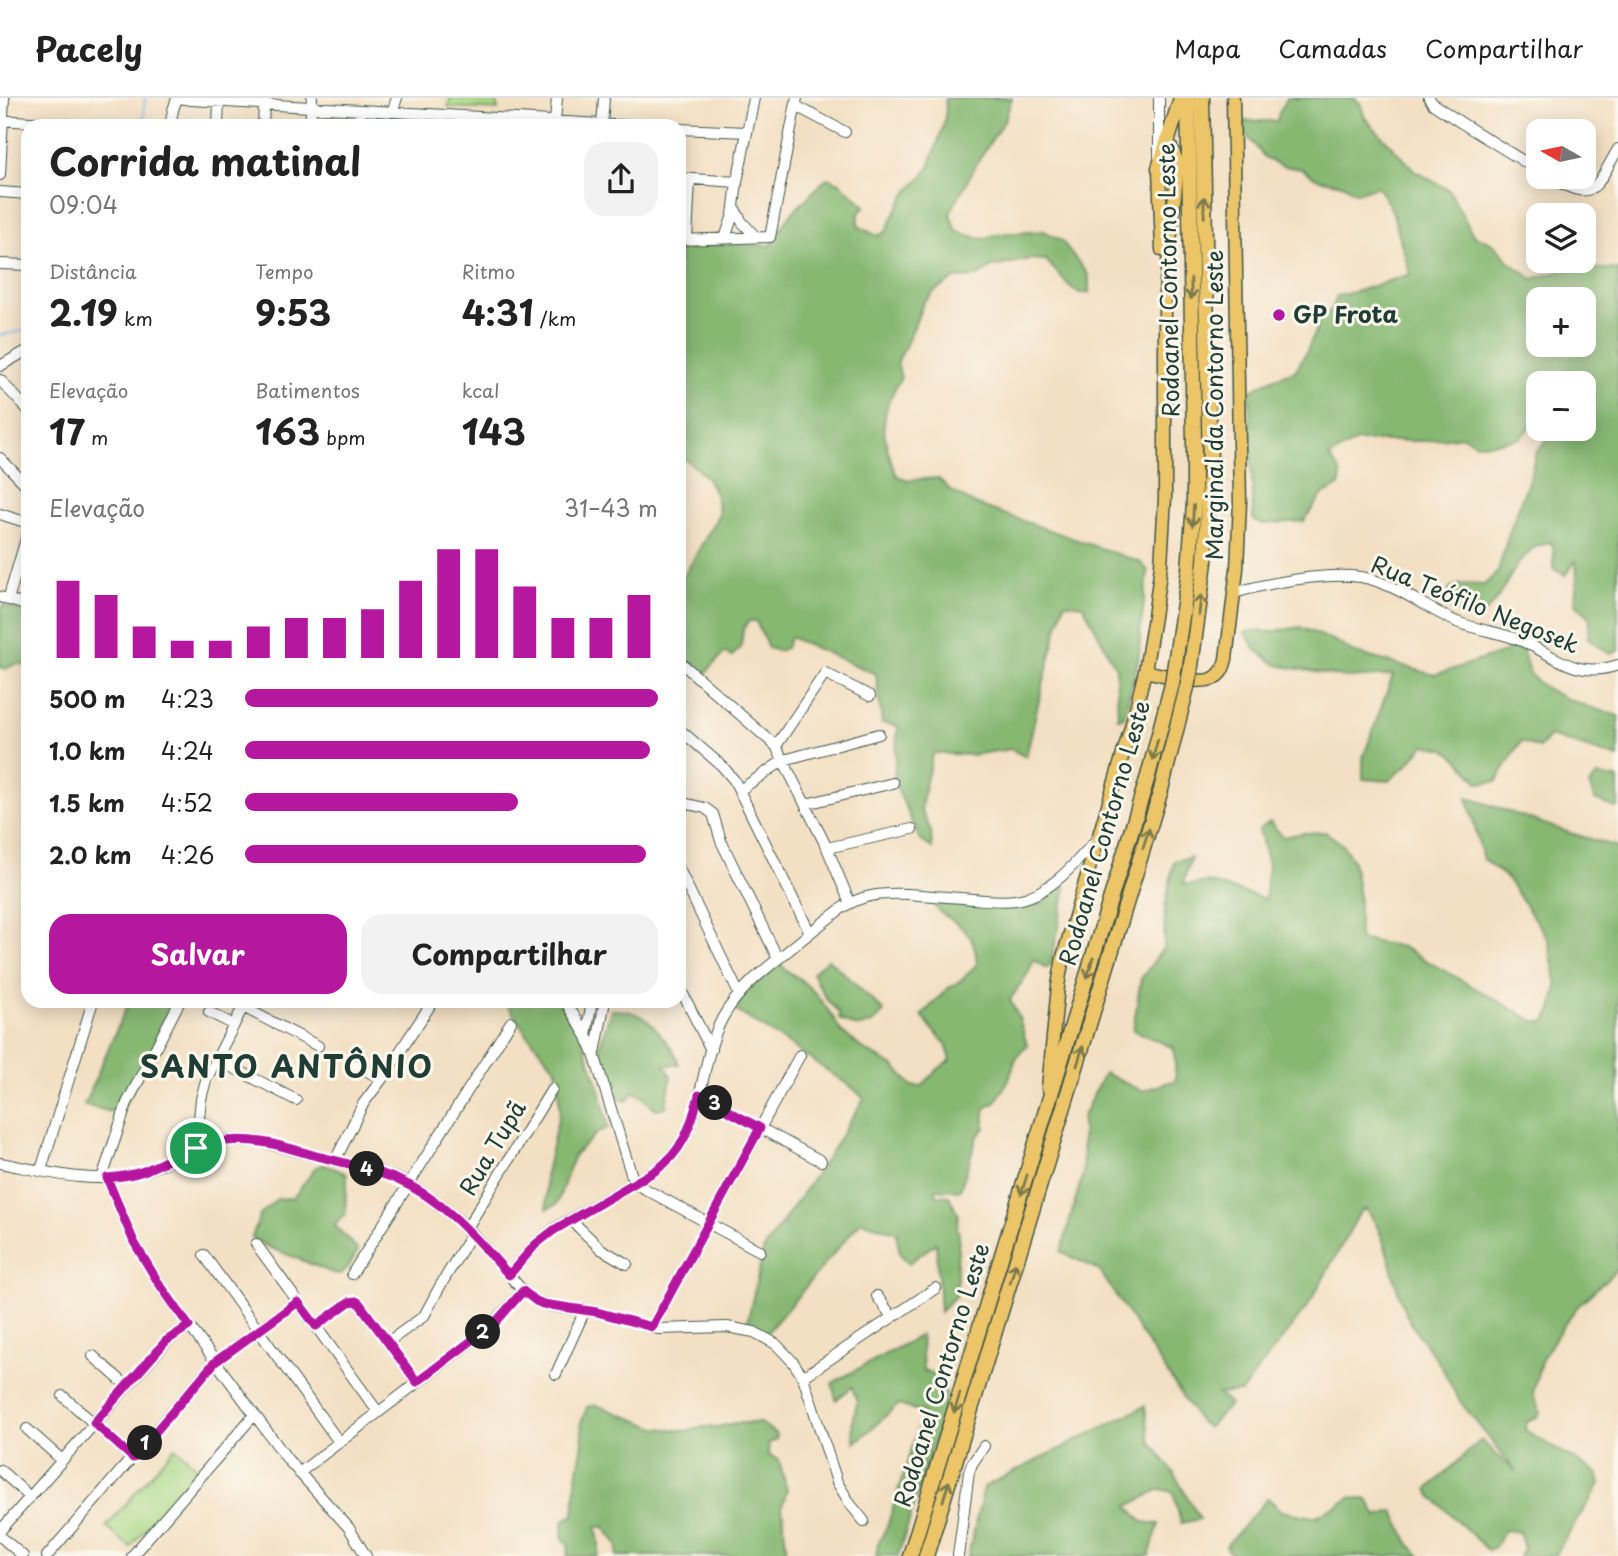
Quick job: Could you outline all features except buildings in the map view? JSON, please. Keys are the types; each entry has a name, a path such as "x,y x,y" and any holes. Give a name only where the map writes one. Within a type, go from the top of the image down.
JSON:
{"highway":[{"path":"1159,168 1181,98"},
{"name":"Rodoanel Contorno Leste","path":"910,1556 1148,776 1173,677 1189,570 1194,482 1188,98"},
{"name":"Rodoanel Contorno Leste","path":"926,1556 1161,790 1188,680 1205,562 1209,489 1202,98"}],"main road":[{"name":"Marginal da Contorno Leste","path":"1144,671 1197,681 1209,680 1219,675 1226,659 1234,593 1240,502 1233,98"},
{"path":"1165,292 1178,171 1177,158 1167,140"},
{"path":"1045,1116 1060,972 1128,739 1144,671 1158,589 1165,519 1165,292 1159,168 1166,156 1177,158"}],"street":[{"path":"0,175 4,98"},
{"path":"171,119 178,98 264,104 311,103 448,119"},
{"path":"392,112 397,98"},
{"path":"555,119 556,98"},
{"path":"602,119 604,98"},
{"path":"725,238 731,223 754,98"},
{"path":"1159,98 1159,168"},
{"path":"1429,98 1433,104 1460,122 1526,163"},
{"path":"218,119 219,102"},
{"path":"686,239 770,237 796,102 845,132"},
{"path":"263,119 264,104"},
{"path":"359,119 360,110"},
{"path":"411,113 411,119"},
{"path":"1,120 21,121"},
{"path":"1159,124 1167,140"},
{"path":"686,129 747,132"},
{"path":"1596,184 1618,149"},
{"path":"686,179 737,182"},
{"path":"1571,189 1589,189"},
{"path":"0,192 21,194"},
{"path":"734,207 738,217 756,237"},
{"path":"0,264 21,265"},
{"path":"0,366 21,353"},
{"path":"0,380 21,402"},
{"path":"0,458 21,480"},
{"path":"0,514 21,521"},
{"path":"21,551 4,598 21,604"},
{"name":"Rua Teófilo Negosek","path":"1234,593 1283,582 1332,576 1362,577 1408,596 1460,623 1512,637 1579,668 1591,671 1618,665"},
{"path":"686,667 776,746 827,848 850,902"},
{"path":"776,746 825,673 870,696"},
{"path":"740,790 784,760 879,734"},
{"path":"686,735 728,772 740,790 810,933"},
{"path":"806,804 892,783"},
{"path":"686,803 705,807 713,814 721,841 778,959"},
{"path":"827,848 912,829"},
{"path":"509,1275 536,1244 554,1230 662,1166 681,1146 690,1127 711,1050 723,1018 739,994 755,978 850,902 867,896 889,894 1015,900 1037,893 1066,872 1098,837"},
{"path":"1066,872 1075,872 1086,877"},
{"path":"686,884 739,994"},
{"path":"686,1000 711,1050"},
{"path":"40,1170 91,1008"},
{"path":"176,1008 127,1103 105,1178 134,1242 158,1282 254,1415 299,1473 349,1528 366,1556"},
{"path":"196,1148 203,1088 243,1008"},
{"path":"252,1008 318,1046"},
{"path":"335,1161 358,1111 428,1008"},
{"path":"569,1008 594,1054 635,1183 760,1251"},
{"path":"586,1035 591,1008"},
{"path":"594,1054 604,1008"},
{"path":"209,1012 234,1025"},
{"path":"352,1274 511,1022"},
{"path":"652,1327 800,1055"},
{"path":"216,1059 296,1100"},
{"path":"354,1064 382,1079"},
{"name":"Rua Tupã","path":"388,1342 424,1316 552,1089"},
{"path":"699,1095 821,1161"},
{"path":"0,1163 105,1178 142,1172 215,1142 249,1140 270,1143 381,1173 408,1185 444,1208 470,1231 523,1291 536,1301 666,1329 727,1327 754,1332 776,1344 803,1377 837,1482 851,1506 864,1521"},
{"path":"571,1220 601,1249 627,1264"},
{"path":"256,1244 378,1412"},
{"path":"204,1255 339,1442"},
{"path":"803,1377 936,1288"},
{"path":"299,1473 495,1323 523,1291"},
{"path":"877,1296 892,1317"},
{"path":"316,1326 349,1302 356,1301 417,1382"},
{"path":"47,1556 215,1362 298,1302"},
{"path":"556,1374 585,1310"},
{"path":"23,1556 0,1534 166,1341 189,1326"},
{"path":"93,1356 127,1386"},
{"path":"63,1395 133,1458"},
{"path":"132,1556 254,1415"},
{"path":"27,1429 62,1460"},
{"path":"958,1556 969,1472 984,1446"},
{"path":"0,1470 30,1497"}],"green space":[{"path":"450,98 496,98 498,110 448,107"},
{"path":"945,98 1012,98 1005,119 950,213 956,231 981,239 999,234 1044,231 1061,240 1089,276 1089,293 1079,293 1068,285 1046,260 1031,259 992,267 976,277 956,278 924,301 897,363 901,378 893,391 885,415 885,438 897,476 909,480 938,478 950,490 975,504 1140,562 1148,571 1139,656 1124,717 1118,718 1116,668 1083,605 1064,603 1026,757 1011,749 971,755 933,753 921,810 931,831 932,848 920,840 894,781 898,726 882,723 876,674 790,637 786,648 778,651 768,648 756,621 749,621 743,629 741,647 731,657 725,652 704,675 686,661 686,573 719,514 715,493 707,479 686,460 686,248 771,245 790,215 827,178 840,183 865,206 859,213 858,226 877,236 886,232 906,194 928,170 946,110"},
{"path":"1287,98 1354,98 1360,103 1365,118 1416,172 1449,190 1473,235 1493,244 1510,262 1533,279 1554,273 1618,270 1618,651 1610,654 1588,638 1590,617 1575,603 1576,561 1565,575 1553,569 1554,552 1551,542 1535,547 1518,563 1497,599 1477,622 1450,609 1445,598 1451,587 1462,584 1484,585 1498,572 1536,453 1546,441 1596,441 1596,371 1526,371 1526,431 1520,438 1476,444 1463,436 1424,441 1357,441 1329,457 1340,473 1339,486 1322,495 1304,521 1261,524 1253,519 1249,392 1295,371 1321,318 1332,309 1337,296 1410,274 1392,210 1377,186 1357,193 1342,184 1318,179 1302,169 1283,166 1266,159 1243,131 1245,121 1277,121"},
{"path":"4,605 21,611 21,664 17,663 6,669 0,667 0,611"},
{"path":"1300,627 1337,642 1352,652 1435,675 1508,651 1510,646 1523,652 1530,673 1546,688 1570,700 1618,716 1618,758 1550,736 1539,748 1521,741 1496,782 1479,783 1459,760 1445,749 1424,745 1389,781 1363,779 1363,758 1393,675 1348,678 1277,665 1257,651 1245,632 1270,632"},
{"path":"1597,776 1618,779 1618,807 1614,808 1595,800 1589,785"},
{"path":"1467,797 1618,847 1618,1268 1578,1306 1541,1361 1533,1393 1540,1413 1527,1422 1525,1430 1597,1473 1600,1484 1554,1556 1519,1556 1524,1548 1519,1532 1504,1530 1495,1547 1488,1550 1431,1496 1428,1489 1481,1440 1517,1473 1460,1401 1440,1364 1409,1320 1380,1233 1366,1209 1360,1212 1309,1304 1241,1392 1218,1394 1230,1404 1208,1428 1199,1421 1099,1270 1061,1252 1083,1173 1082,1118 1104,1073 1142,1091 1176,1080 1174,1048 1133,1030 1141,979 1164,947 1165,907 1174,861 1191,857 1183,883 1188,885 1208,882 1265,899 1268,865 1259,829 1270,822 1283,837 1326,832 1343,845 1353,861 1359,897 1359,939 1402,947 1534,1021 1545,1022 1552,1010 1557,985 1548,939 1507,878 1483,859"},
{"path":"1058,886 1066,887 1051,964 1046,968 1034,960 1010,1000 1027,1045 1016,1058 1009,1079 995,1103 985,1108 985,1128 977,1137 960,1190 935,1189 937,1195 949,1196 958,1214 957,1294 940,1312 936,1243 909,1263 900,1254 896,1232 861,1221 766,1334 747,1323 764,1249 864,1099 854,1089 786,1042 735,1010 746,991 781,964 816,994 840,1030 864,1050 894,1066 912,1086 922,1086 951,1060 946,1044 922,1015 977,964 974,944 968,935 940,912 933,902 1002,906 1038,904"},
{"path":"828,959 884,1011 876,1020 859,1026 839,1019 839,1013 827,1000 812,973"},
{"path":"126,1008 174,1008 120,1114 84,1105"},
{"path":"510,1008 565,1008 579,1029 601,1093 608,1128 598,1132 574,1155 557,1204 547,1209 545,1177 560,1110 558,1079 556,1069"},
{"path":"611,1010 629,1011 643,1017 655,1027 674,1052 679,1065 665,1065 671,1076 666,1107 656,1109 634,1092 627,1101 616,1097 608,1083 599,1048"},
{"path":"324,1164 347,1174 345,1216 335,1226 358,1250 341,1274 264,1245 252,1237 260,1215 277,1199 293,1198 316,1167"},
{"path":"921,1335 923,1370 943,1378 947,1399 898,1556 876,1556 878,1543 887,1527 923,1412 898,1405 855,1443 852,1425 857,1402 852,1387 836,1400 832,1383"},
{"path":"596,1405 657,1428 686,1431 735,1423 761,1423 777,1435 776,1440 769,1443 768,1455 779,1460 787,1490 782,1506 787,1556 617,1556 618,1545 604,1527 596,1527 598,1556 567,1556 569,1546 562,1537 564,1520 574,1515 576,1481 583,1442 581,1423 587,1407"},
{"path":"1145,1406 1150,1441 1173,1472 1200,1519 1181,1523 1173,1492 1160,1489 1128,1506 1143,1522 1159,1524 1149,1556 968,1556 984,1487"},
{"path":"175,1447 198,1468 130,1547 106,1527"},
{"path":"1352,1497 1368,1500 1377,1516 1394,1511 1409,1544 1420,1556 1236,1556 1228,1551 1226,1546 1268,1498 1281,1511 1314,1517"}],"waterway":[{"path":"144,119 145,98"},
{"path":"0,335 21,331"}],"place":[{"name":"GP Frota","path":"1279,315"}],"district":[{"name":"SANTO ANTÔNIO","path":"287,1068"}],"route":[{"path":"699,1095 760,1128 652,1327 597,1312 543,1304 523,1291 495,1323 417,1382 359,1303 349,1302 316,1326 298,1302 215,1362 133,1458 94,1423 166,1341 189,1326 134,1242 107,1178 142,1172 196,1148 228,1140 256,1141 381,1173 419,1191 444,1208 472,1233 509,1275 536,1244 554,1230 670,1160 686,1137 699,1095"}]}
